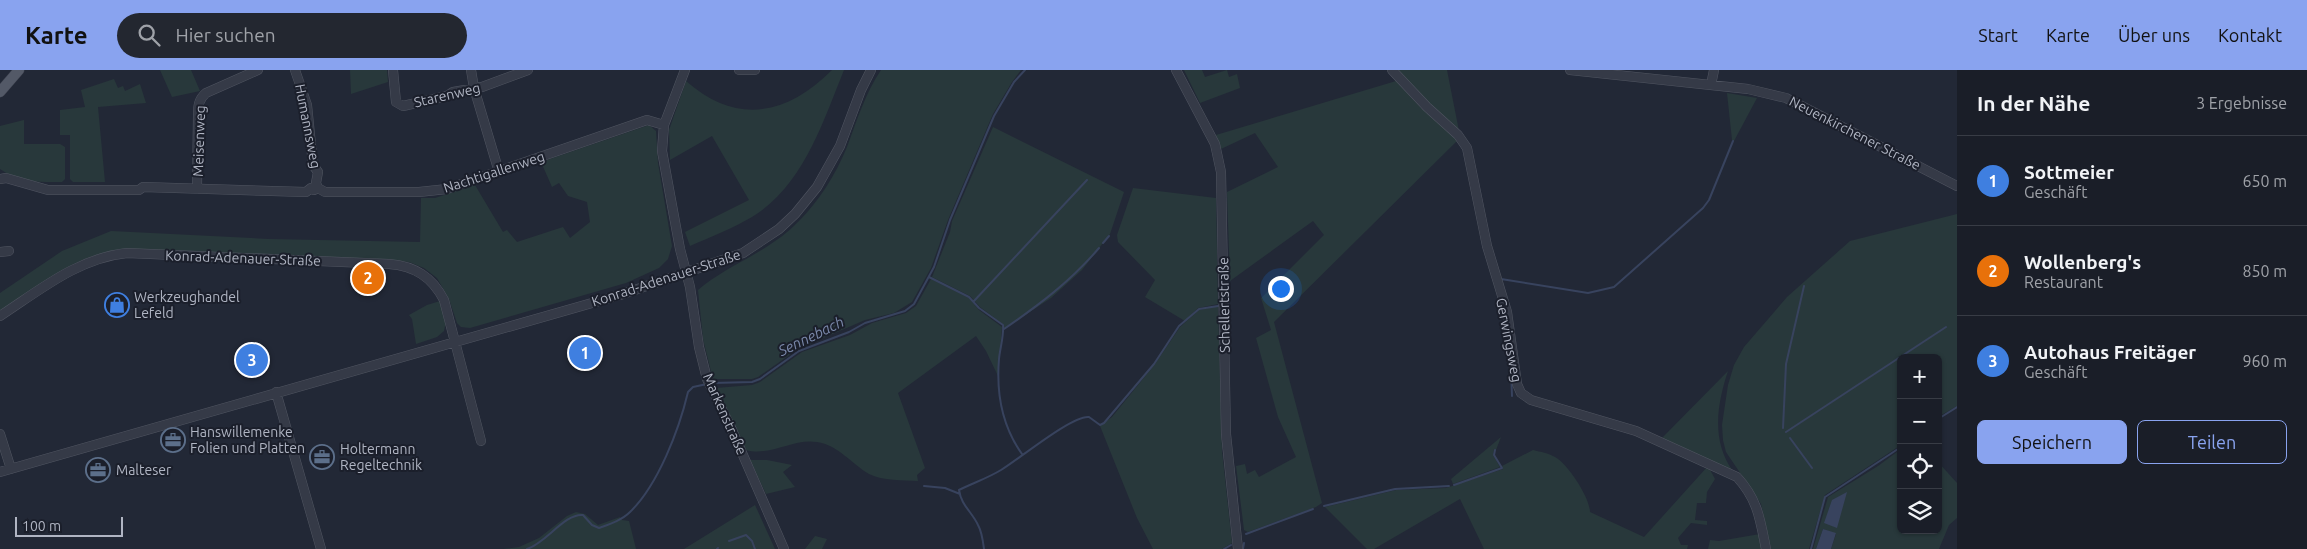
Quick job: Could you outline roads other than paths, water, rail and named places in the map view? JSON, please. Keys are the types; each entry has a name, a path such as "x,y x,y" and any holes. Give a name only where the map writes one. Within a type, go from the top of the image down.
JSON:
{"main road":[{"path":"0,92 19,70"}],"street":[{"name":"Meisenweg","path":"197,189 198,104 201,97 258,70"},
{"name":"Humannsweg","path":"295,70 307,105 313,165 318,172 315,186"},
{"name":"Starenweg","path":"393,70 396,102 402,106 482,87 528,70"},
{"path":"471,70 474,88 499,172"},
{"name":"Markenstraße","path":"685,70 664,125 662,151 699,347 709,383 732,430 784,549"},
{"path":"738,70 755,70"},
{"name":"Konrad-Adenauer-Straße","path":"0,472 620,295 743,253 757,246 795,214 817,187 840,146 861,90 871,70"},
{"name":"Schellertstraße","path":"1176,70 1214,144 1221,172 1226,434 1238,549"},
{"name":"Gerwingsweg","path":"1392,70 1420,100 1458,135 1467,148 1487,246 1507,312 1517,384 1521,393 1531,400 1636,430 1737,477 1746,486 1757,506 1766,549"},
{"name":"Neuenkirchener Straße","path":"1570,70 1711,84 1765,92 1786,98 1957,186"},
{"path":"1711,84 1714,70"},
{"name":"Nachtigallenweg","path":"0,178 48,190 138,190 143,187 306,192 315,186 325,192 435,191 499,172 647,120 664,125"},
{"name":"Konrad-Adenauer-Straße","path":"0,316 79,265 109,255 127,253 395,265 419,271 438,288 444,300 482,441"},
{"path":"276,392 321,549"},
{"path":"0,434 11,469"}],"water":[{"path":"1847,492 1837,528 1824,523 1832,500"},
{"path":"1823,529 1836,533 1831,549 1816,549"}],"waterway":[{"name":"Sennebach","path":"712,383 752,382 760,379 799,351 849,332 865,323 905,311 914,304 934,267 950,220 994,116 1014,82 1025,70"},
{"path":"1501,279 1588,293 1614,287 1703,208 1709,200 1733,141"},
{"path":"974,301 1087,180"},
{"path":"1103,243 1109,236"},
{"path":"1004,329 1054,292 1099,248"},
{"path":"929,277 969,297 979,308 1003,325 998,372 1000,397 1005,421 1022,454"},
{"path":"1783,428 1786,364 1804,286"},
{"path":"984,549 976,520 964,504 959,490 1001,470 1070,423 1089,417 1100,425 1104,423 1154,364 1179,326 1199,309 1218,306"},
{"path":"1786,432 1946,327"},
{"path":"1511,369 1512,396"},
{"name":"Sennebach","path":"527,549 541,541 562,523 576,516 583,515 592,525 599,528 620,520 627,515 650,487 666,456 679,423 688,392 693,387 707,384"},
{"path":"1942,416 1957,407"},
{"path":"1790,438 1812,468"},
{"path":"1454,485 1502,468 1494,455 1495,450"},
{"path":"1811,549 1825,497 1897,450"},
{"path":"924,486 945,488 960,494"},
{"path":"1324,506 1395,489 1449,486"},
{"path":"1246,534 1313,509"},
{"path":"729,541 746,535 752,541 755,549"},
{"path":"1243,549 1244,543"},
{"path":"1224,549 1231,545"}],"place":[{"name":"Wollenberg's","path":"368,278"},
{"name":"Werkzeughandel Lefeld","path":"117,305"},
{"name":"Sottmeier","path":"585,353"},
{"name":"Autohaus Freitäger","path":"252,360"},
{"name":"Hanswillemenke Folien und Platten","path":"173,440"},
{"name":"Holtermann Regeltechnik","path":"322,457"},
{"name":"Malteser","path":"98,470"}]}
